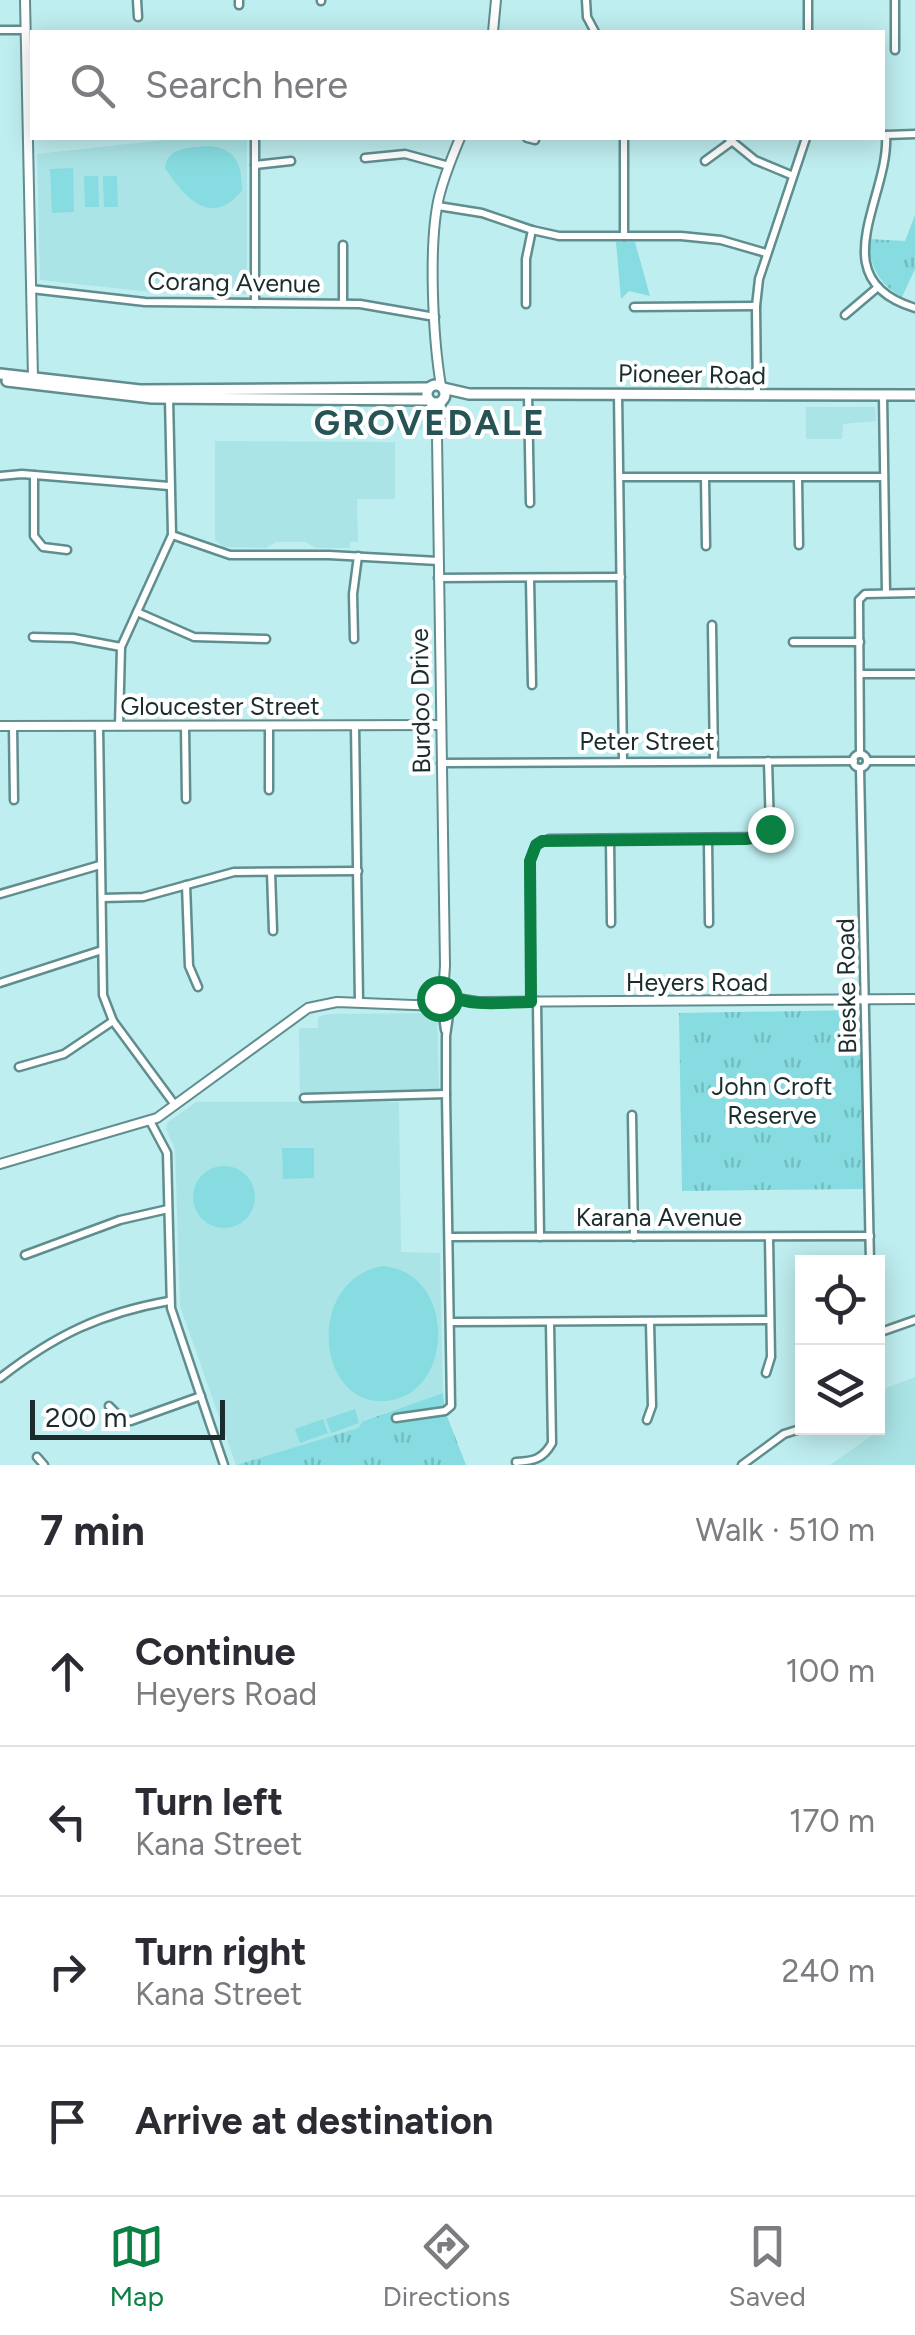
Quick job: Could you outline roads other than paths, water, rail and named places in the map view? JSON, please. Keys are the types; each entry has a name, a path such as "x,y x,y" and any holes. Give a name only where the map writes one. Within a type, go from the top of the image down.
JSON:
{"main road":[{"name":"Pioneer Road","path":"0,377 168,394 436,401 470,394"},
{"name":"Pioneer Road","path":"168,394 436,387 470,394 915,396"},
{"path":"436,387 436,401"},
{"path":"436,387 436,401"}],"street":[{"path":"25,0 30,111"},
{"path":"138,0 138,17"},
{"path":"493,30 496,0"},
{"path":"586,0 593,30"},
{"path":"808,0 808,30"},
{"path":"895,0 895,50"},
{"path":"0,30 25,30"},
{"path":"885,134 915,134"},
{"path":"30,140 33,381"},
{"path":"255,304 256,140"},
{"path":"436,387 438,206 459,140"},
{"path":"624,140 624,236"},
{"path":"706,162 730,140 755,160 791,175"},
{"path":"757,395 756,306 766,253 805,140"},
{"path":"885,140 887,159 864,236 866,261 878,286 900,304 915,308"},
{"path":"365,158 406,154 449,166"},
{"path":"255,165 291,161"},
{"path":"438,206 482,213 559,236 722,240 766,253"},
{"path":"526,304 526,259 532,230"},
{"path":"343,303 344,245"},
{"path":"845,315 878,286"},
{"name":"Corang Avenue","path":"31,289 145,302 343,303 435,316"},
{"path":"634,307 756,306"},
{"path":"618,393 623,762"},
{"path":"119,726 121,648 172,534 168,394"},
{"path":"528,394 530,503"},
{"path":"883,396 886,593"},
{"name":"Burdoo Drive","path":"396,1418 451,1406 436,401"},
{"path":"0,476 34,475 169,486"},
{"path":"34,475 34,536 42,547 66,550"},
{"path":"620,477 883,477"},
{"path":"705,478 706,546"},
{"path":"798,479 799,545"},
{"path":"172,534 230,555 438,561"},
{"path":"354,639 353,594 358,556"},
{"path":"438,578 620,576"},
{"path":"530,578 532,685"},
{"path":"857,764 861,596 915,593"},
{"path":"137,612 194,637 266,639"},
{"path":"712,625 714,761"},
{"path":"33,638 82,639 121,648"},
{"path":"793,642 860,642"},
{"path":"860,674 915,674"},
{"name":"Gloucester Street","path":"0,726 440,725"},
{"path":"13,726 14,800"},
{"path":"99,726 103,995 114,1021 176,1106"},
{"path":"185,726 186,799"},
{"path":"269,726 269,790"},
{"path":"355,726 358,1002"},
{"path":"860,754 867,761"},
{"path":"540,1237 532,852 536,845 549,839 746,839 768,834 768,761"},
{"path":"857,764 915,761"},
{"name":"Peter Street","path":"441,763 857,764"},
{"name":"Bieske Road","path":"857,764 870,1255"},
{"path":"610,839 611,923"},
{"path":"708,839 710,924"},
{"path":"0,894 100,865"},
{"path":"102,898 143,897 230,872 358,871"},
{"path":"271,872 273,931"},
{"path":"186,885 189,966 198,987"},
{"path":"0,983 102,950"},
{"name":"Heyers Road","path":"0,1164 150,1120 310,1012 358,1002 915,999"},
{"path":"19,1067 64,1054 114,1021"},
{"path":"304,1098 446,1094"},
{"path":"632,1115 634,1237"},
{"path":"150,1120 166,1147 169,1301 224,1465"},
{"path":"25,1255 120,1220 168,1209"},
{"name":"Karana Avenue","path":"449,1237 870,1236"},
{"path":"766,1373 771,1357 770,1237"},
{"path":"0,1378 76,1328 120,1311 169,1301"},
{"path":"451,1322 770,1320"},
{"path":"885,1331 915,1320"},
{"path":"647,1420 652,1406 650,1322"},
{"path":"516,1462 532,1462 545,1456 552,1442 550,1323"},
{"path":"109,1406 131,1421 202,1396"},
{"path":"742,1465 784,1434 795,1431"},
{"path":"37,1457 44,1465"}],"district":[{"name":"GROVEDALE","path":"430,423"}],"park label":[{"name":"John Croft Reserve","path":"772,1100"}]}
